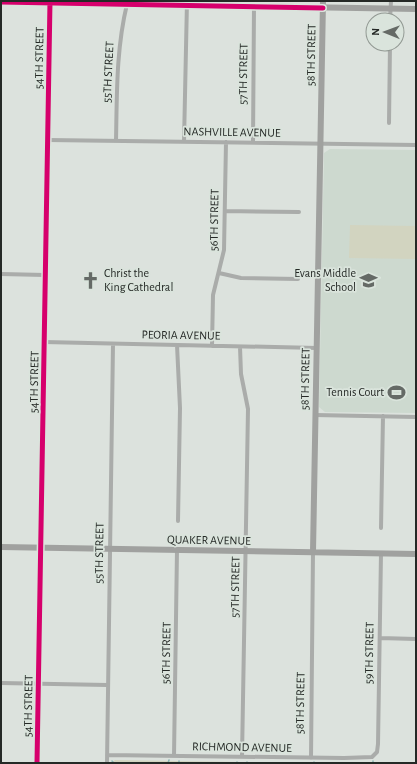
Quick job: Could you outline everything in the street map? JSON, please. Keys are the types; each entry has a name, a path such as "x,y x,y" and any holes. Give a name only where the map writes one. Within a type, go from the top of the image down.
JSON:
{"street":[{"path":"390,9 391,1"},
{"path":"1,2 107,2 127,4 186,3 254,6 323,4 390,9 416,9"},
{"name":"54TH STREET","path":"37,763 50,2"},
{"path":"184,142 186,3"},
{"name":"55TH STREET","path":"116,141 118,59 120,38 127,4"},
{"name":"58TH STREET","path":"311,758 316,348 323,4"},
{"name":"57TH STREET","path":"252,142 254,6"},
{"path":"389,123 390,52"},
{"name":"NASHVILLE AVENUE","path":"48,140 416,145"},
{"name":"56TH STREET","path":"212,346 213,295 224,250 226,142"},
{"path":"224,211 299,212"},
{"path":"219,272 241,278 298,280"},
{"path":"1,274 45,275"},
{"name":"PEORIA AVENUE","path":"44,342 316,348"},
{"name":"55TH STREET","path":"106,763 113,344"},
{"path":"177,345 180,408 178,521"},
{"name":"57TH STREET","path":"240,346 241,374 248,409 242,757"},
{"path":"315,415 416,417"},
{"path":"381,528 383,416"},
{"name":"QUAKER AVENUE","path":"1,547 416,554"},
{"name":"56TH STREET","path":"174,756 177,550"},
{"name":"59TH STREET","path":"376,753 378,744 381,553"},
{"path":"380,638 416,639"},
{"path":"1,683 107,685"},
{"name":"RICHMOND AVENUE","path":"107,755 369,758 376,753"}],"shaded area":[{"name":"Evans Middle School","path":"330,149 416,150 416,413 325,412 319,407 324,153"}],"green space":[{"path":"350,225 416,226 416,259 349,258"},
{"path":"115,760 300,763 111,763"}],"cycle path":[{"path":"37,763 50,1"},
{"path":"1,2 323,8"}],"place":[{"name":"Christ the King Cathedral","path":"91,280"},
{"name":"Evans Middle School","path":"369,280"},
{"name":"Tennis Court","path":"397,392"}]}
